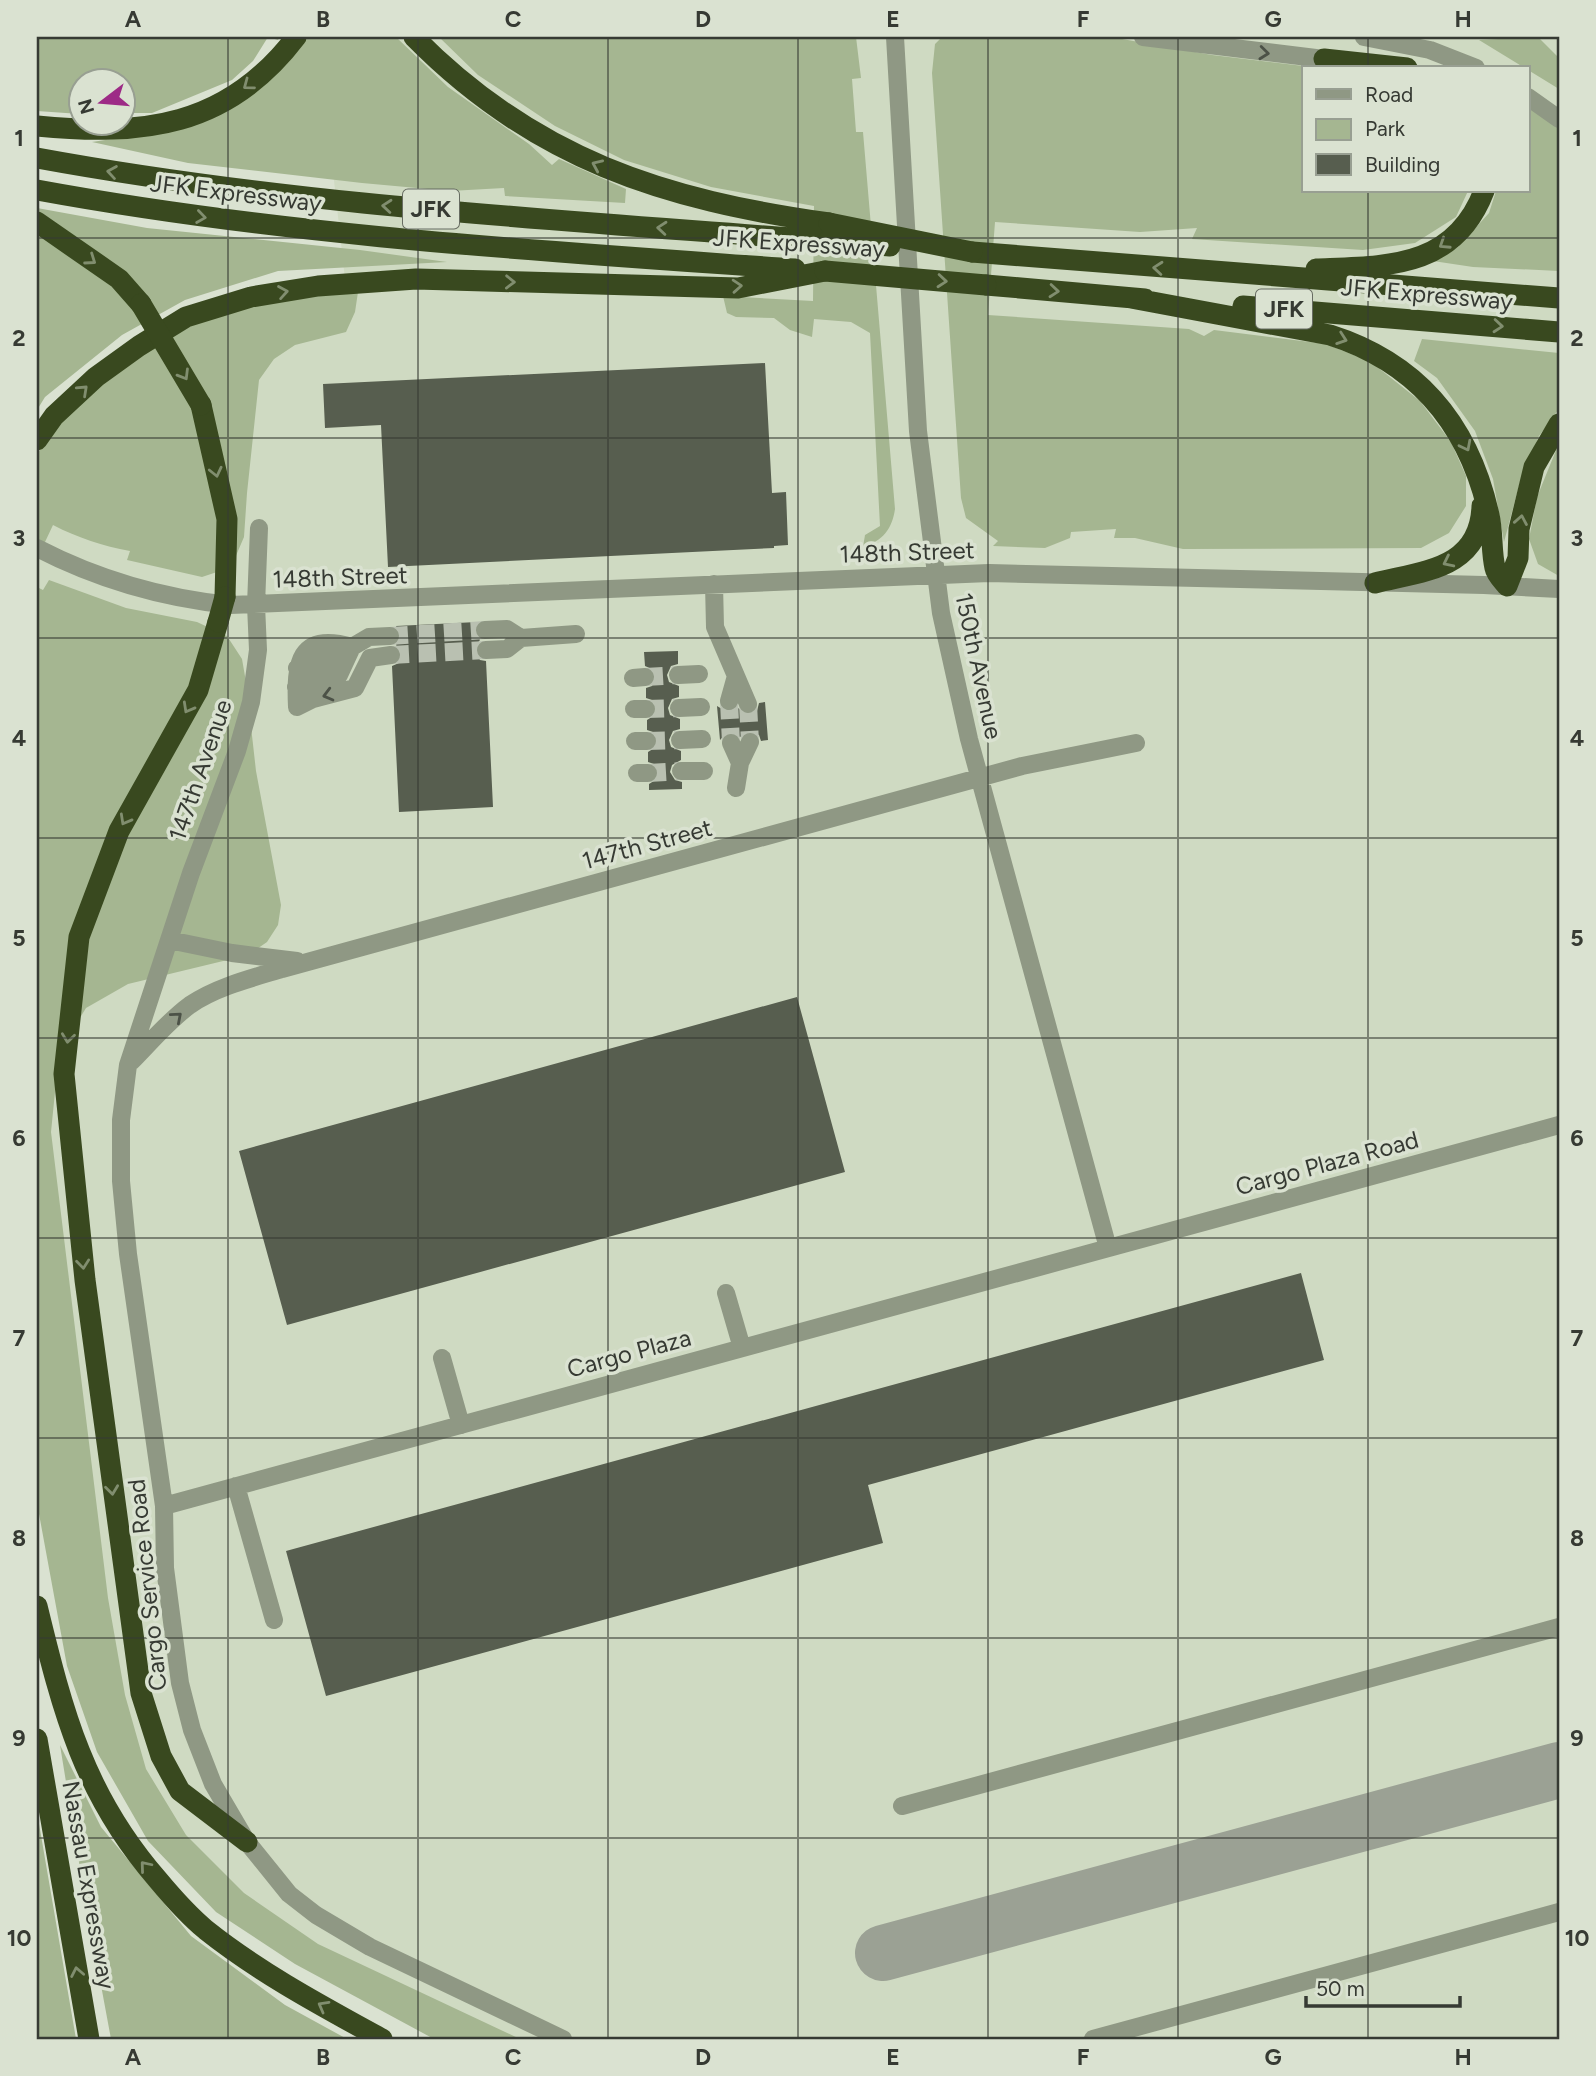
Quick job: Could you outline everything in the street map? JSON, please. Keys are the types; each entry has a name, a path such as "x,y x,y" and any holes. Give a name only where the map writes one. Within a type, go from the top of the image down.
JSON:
{"highway":[{"path":"37,126 118,130 157,126 195,115 224,101 253,82 296,37"},
{"path":"414,37 463,82 512,118 561,148 647,184 829,232"},
{"path":"1324,59 1389,66"},
{"name":"JFK Expressway","path":"37,158 172,181 322,200 829,232 981,253 1559,298"},
{"name":"JFK Expressway","path":"37,190 175,213 313,230 1559,332"},
{"path":"1226,273 1374,266 1419,257 1444,245 1461,231 1474,214 1484,192"},
{"path":"37,222 118,279 141,304 201,405 227,519 225,597 198,690 119,831 79,937 64,1074 85,1280 141,1693 161,1756 180,1791 247,1842"},
{"path":"37,440 54,416 96,377 139,346 186,317 251,297 318,286 416,279 738,288 825,271"},
{"path":"1131,298 1314,331 1361,346 1407,374 1445,412 1469,452 1481,483 1491,522 1495,570 1507,586"},
{"path":"1507,586 1518,558 1519,529 1534,467 1559,424"},
{"path":"1375,583 1436,568 1465,552 1480,526 1481,483"},
{"path":"37,1606 61,1700 79,1755 104,1808 141,1861 182,1908 233,1950 382,2039"},
{"name":"Nassau Expressway","path":"37,1739 89,2039"}],"street":[{"name":"150th Avenue","path":"895,37 918,431 936,575 950,659 979,777 1108,1248"},
{"path":"1143,37 1324,59"},
{"path":"1364,37 1430,50 1471,66"},
{"path":"1530,98 1559,118"},
{"name":"147th Avenue","path":"169,940 237,751 251,702 258,650 256,605 259,528"},
{"name":"148th Street","path":"37,548 122,584 205,602 256,605 989,573 1559,589"},
{"path":"714,584 715,627 748,704"},
{"path":"485,630 508,629 521,638"},
{"path":"486,650 507,649 521,638 576,634"},
{"path":"390,636 369,637 335,658 297,668 297,707 313,699 355,688 370,658 391,655"},
{"path":"296,687 339,675 352,647"},
{"path":"678,675 699,674"},
{"path":"729,701 736,676"},
{"path":"679,708 701,707"},
{"path":"680,740 702,739"},
{"path":"736,788 740,763 750,742"},
{"path":"731,743 740,763"},
{"name":"147th Street","path":"169,940 232,953 306,962 979,777 1136,743"},
{"path":"681,771 704,771"},
{"name":"Cargo Service Road","path":"169,940 128,1065 121,1120 121,1181 130,1267 164,1506 165,1568 173,1633 180,1684 192,1730 213,1784 247,1842 289,1894 341,1931 370,1947 563,2039"},
{"path":"128,1065 191,1004 232,985 306,962"},
{"name":"Cargo Plaza Road","path":"1108,1248 1559,1125"},
{"name":"Cargo Plaza","path":"164,1506 1108,1248"},
{"path":"726,1293 742,1348"},
{"path":"442,1358 461,1425"},
{"path":"236,1486 274,1620"},
{"path":"902,1806 1559,1627"},
{"path":"1093,2039 1559,1912"}],"shaded area":[{"path":"318,37 1559,37 1559,2039 486,2039 207,1885 115,1725 37,1138 37,519 347,297"}],"green space":[{"path":"37,37 268,37 253,61 232,80 152,113 136,113 136,66 66,66 66,113 37,111"},
{"path":"308,37 396,37 448,87 529,144 552,165 559,159 626,189 625,203 505,196 504,188 450,191 362,183 188,163 92,142 182,127 203,120 244,100 281,68"},
{"path":"439,37 856,37 861,78 852,79 856,132 863,132 895,509 892,523 881,538 863,547 865,535 880,526 870,333 851,322 814,319 812,337 790,330 774,318 736,317 727,313 723,296 813,301 814,206 711,187 624,160 555,126 478,75"},
{"path":"942,37 1111,37 1212,55 1303,66 1302,192 1468,192 1456,217 1415,243 1363,250 1192,239 1197,228 1140,232 995,222 988,315 1189,329 1204,336 1214,330 1326,344 1371,362 1420,401 1451,442 1466,476 1466,506 1449,533 1421,548 1183,549 1135,538 1114,538 1116,529 1071,532 1070,538 1045,548 993,546 998,541 966,518 961,498 932,73 935,44"},
{"path":"1538,37 1559,58 1559,89 1530,71 1530,66 1521,66 1479,40"},
{"path":"1530,103 1559,122 1559,271 1473,267 1433,261 1458,247 1489,213 1496,192 1530,192"},
{"path":"37,208 147,228 360,250 447,262 278,271 185,300 122,335 45,397 37,410"},
{"path":"358,292 355,312 346,332 295,345 274,359 259,380 244,537 235,558 220,571 202,577 127,560 130,551 91,541 53,525 37,559 37,455 49,433 99,382 208,315 277,296"},
{"path":"1422,339 1559,353 1559,409 1539,436 1520,482 1504,542 1493,479 1475,431 1437,378 1414,361"},
{"path":"1559,443 1559,576 1538,564 1529,539 1537,497"},
{"path":"49,580 126,608 197,622 227,636 242,659 256,771 281,905 278,925 267,942 248,955 128,984 86,1008 59,1052 51,1132 108,1598 125,1695 146,1769 186,1835 244,1893 318,1944 520,2039 434,2039 295,1964 216,1912 148,1841 97,1752 67,1666 37,1503 37,587 43,590"},
{"path":"60,1745 101,1827 191,1936 285,2005 347,2039 111,2039"},
{"path":"37,1812 76,2039 37,2039"}],"building":[{"path":"765,363 772,493 786,492 788,545 774,548 388,567 381,425 325,428 323,384"},
{"path":"477,622 474,631 480,640 475,651 480,660 486,661 493,807 399,812 392,666 399,663 402,654 396,645 401,636 396,626"},
{"path":"678,651 678,664 671,666 667,675 669,682 679,686 679,697 672,699 668,708 670,715 680,719 680,729 673,731 669,740 671,747 681,751 681,760 672,765 670,772 675,780 682,782 682,789 649,790 649,784 657,779 659,772 654,764 648,762 648,752 656,747 658,740 653,732 647,730 647,720 655,715 657,708 652,700 646,698 646,688 652,686 656,677 654,670 645,666 644,652"},
{"path":"765,702 768,740 761,741 759,735 750,731 740,737 733,732 727,732 720,740 717,706 727,712 738,708 747,715 757,711 759,703"},
{"path":"797,997 845,1172 287,1325 239,1151"},
{"path":"1301,1273 1324,1360 868,1485 883,1543 326,1696 286,1551"}],"taxiway":[{"path":"883,1953 1559,1770"}],"tunnel":[{"path":"390,636 485,630"},
{"path":"391,655 486,650"},
{"path":"645,677 678,675"},
{"path":"729,701 731,743"},
{"path":"748,704 750,742"},
{"path":"646,709 679,708"},
{"path":"647,741 680,740"},
{"path":"648,773 681,771"}]}
